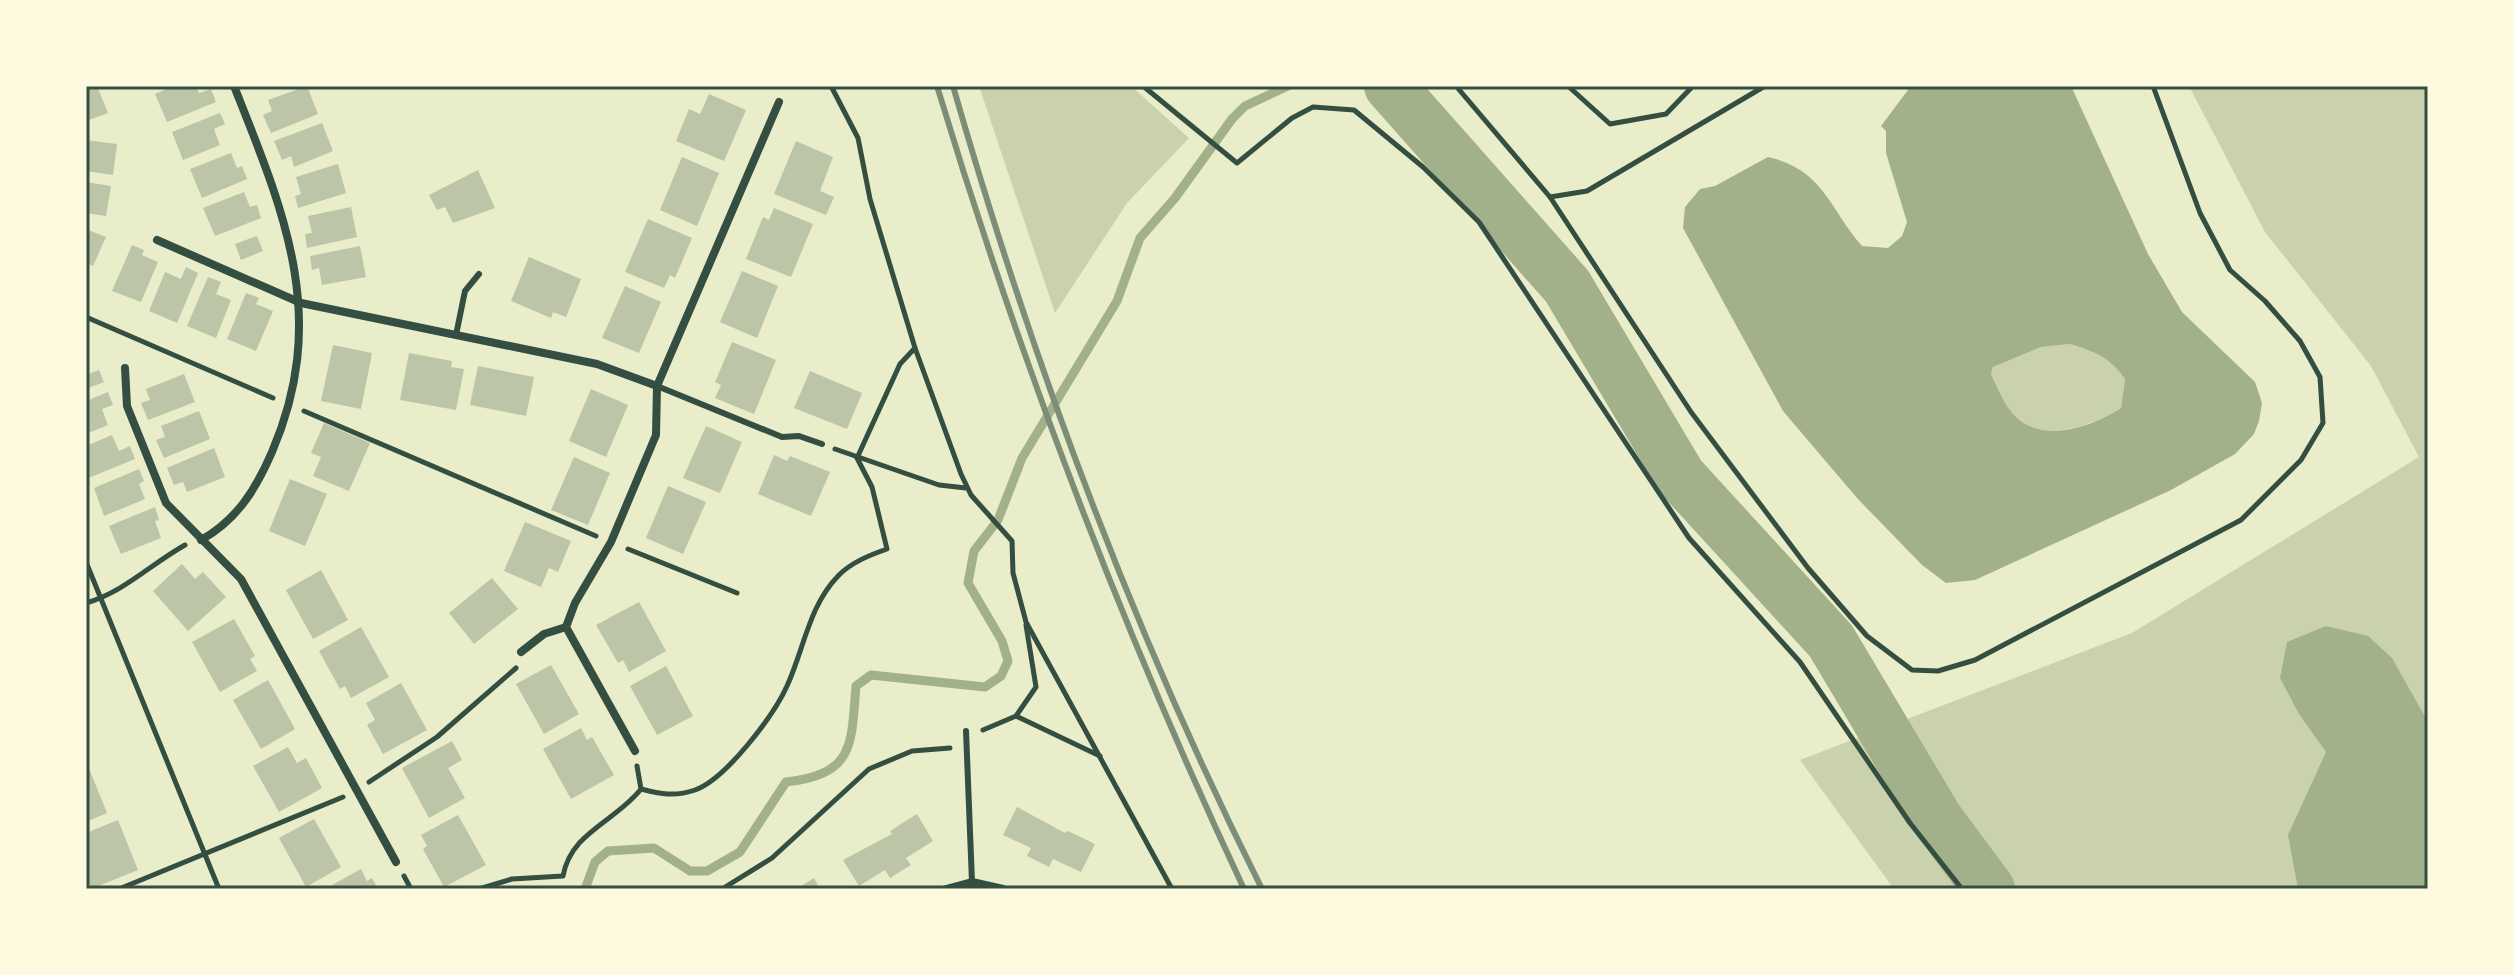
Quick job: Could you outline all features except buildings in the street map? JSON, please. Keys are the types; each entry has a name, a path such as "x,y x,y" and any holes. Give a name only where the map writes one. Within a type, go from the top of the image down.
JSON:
{"street":[{"path":"201,540 224,527 243,506 263,473 288,404 300,339 301,303 275,191 234,86"},
{"path":"635,751 566,627 575,603 611,542 656,435 657,386 779,102"},
{"path":"157,240 301,303 597,364 657,386"},
{"path":"125,368 127,406 166,503 241,579 396,862"},
{"path":"521,652 544,634 566,627"},
{"path":"946,889 972,882 1003,889"}],"lane":[{"path":"456,335 465,291 479,274"},
{"path":"657,386 782,437 799,436 822,444"},
{"path":"966,735 972,882"}],"path":[{"path":"722,889 772,858 869,769 912,751 956,747 966,735 1016,716 1036,687 1026,622 1013,573 1012,541 967,488 915,348 870,199 858,138 831,86"},
{"path":"1143,86 1237,163 1292,118 1313,107 1354,110 1423,167 1479,222 1689,538 1800,662 1910,823 1962,889"},
{"path":"1456,86 1550,197 1691,412 1808,568 1867,636 1912,670 1938,671 1975,660 2241,520 2301,460 2323,423 2320,377 2300,341 2265,301 2230,270 2200,213 2153,86"},
{"path":"1568,86 1610,124 1666,114 1693,86"},
{"path":"1550,197 1587,191 1765,86"},
{"path":"86,317 737,593"},
{"path":"857,458 900,364 915,348"},
{"path":"822,444 939,485 967,488"},
{"path":"479,889 512,879 563,876 566,857 581,838 628,805 641,789 669,796 697,790 749,741 775,709 788,684 809,623 823,597 840,574 863,558 887,549 872,487 857,458"},
{"path":"86,603 101,599 144,574 183,545 201,540"},
{"path":"86,562 219,889"},
{"path":"1026,622 1172,889"},
{"path":"1016,716 1100,756"}],"shaded area":[{"path":"979,86 1131,86 1189,138 1127,203 1055,313"},
{"path":"1911,86 2071,86 2148,254 2182,312 2255,382 2262,403 2254,434 2235,454 2171,490 1975,580 1946,583 1922,565 1857,498 1783,411 1683,228 1685,207 1700,189 1715,186 1768,157 1786,163 1813,180 1862,246 1888,248 1902,236 1907,222 1886,153 1886,131 1881,126","holes":["2070,344 2094,353 2120,372 2125,379 2121,408 2097,421 2069,429 2041,430 2028,425 2016,417 2005,403 1991,374 1993,367 2041,347"]},
{"path":"2189,86 2428,86 2428,889 1894,889 1800,760 2132,633 2419,457 2371,366 2265,232"},
{"path":"2070,344 2100,356 2125,378 2121,408 2069,429 2041,429 2028,425 2016,417 2005,403 1991,374 1993,367 2041,347"},
{"path":"2326,626 2368,636 2392,658 2428,722 2428,889 2298,889 2288,835 2326,752 2299,714 2280,678 2287,642"}],"waterway":[{"path":"585,889 595,862 608,851 654,848 690,871 707,871 740,852 786,782 809,778 837,764 850,740 856,686 871,675 985,687 1001,676 1008,661 1002,641 968,583 974,551 998,520 1022,458 1117,301 1140,238 1175,198 1232,119 1245,106 1288,86"},
{"path":"1390,86 1567,286 1680,476 1831,641 1937,819 1989,889"}],"railway":[{"path":"937,86 1003,291 1076,493 1156,693 1244,889"},
{"path":"953,86 1017,292 1089,495 1171,695 1262,889"}]}
